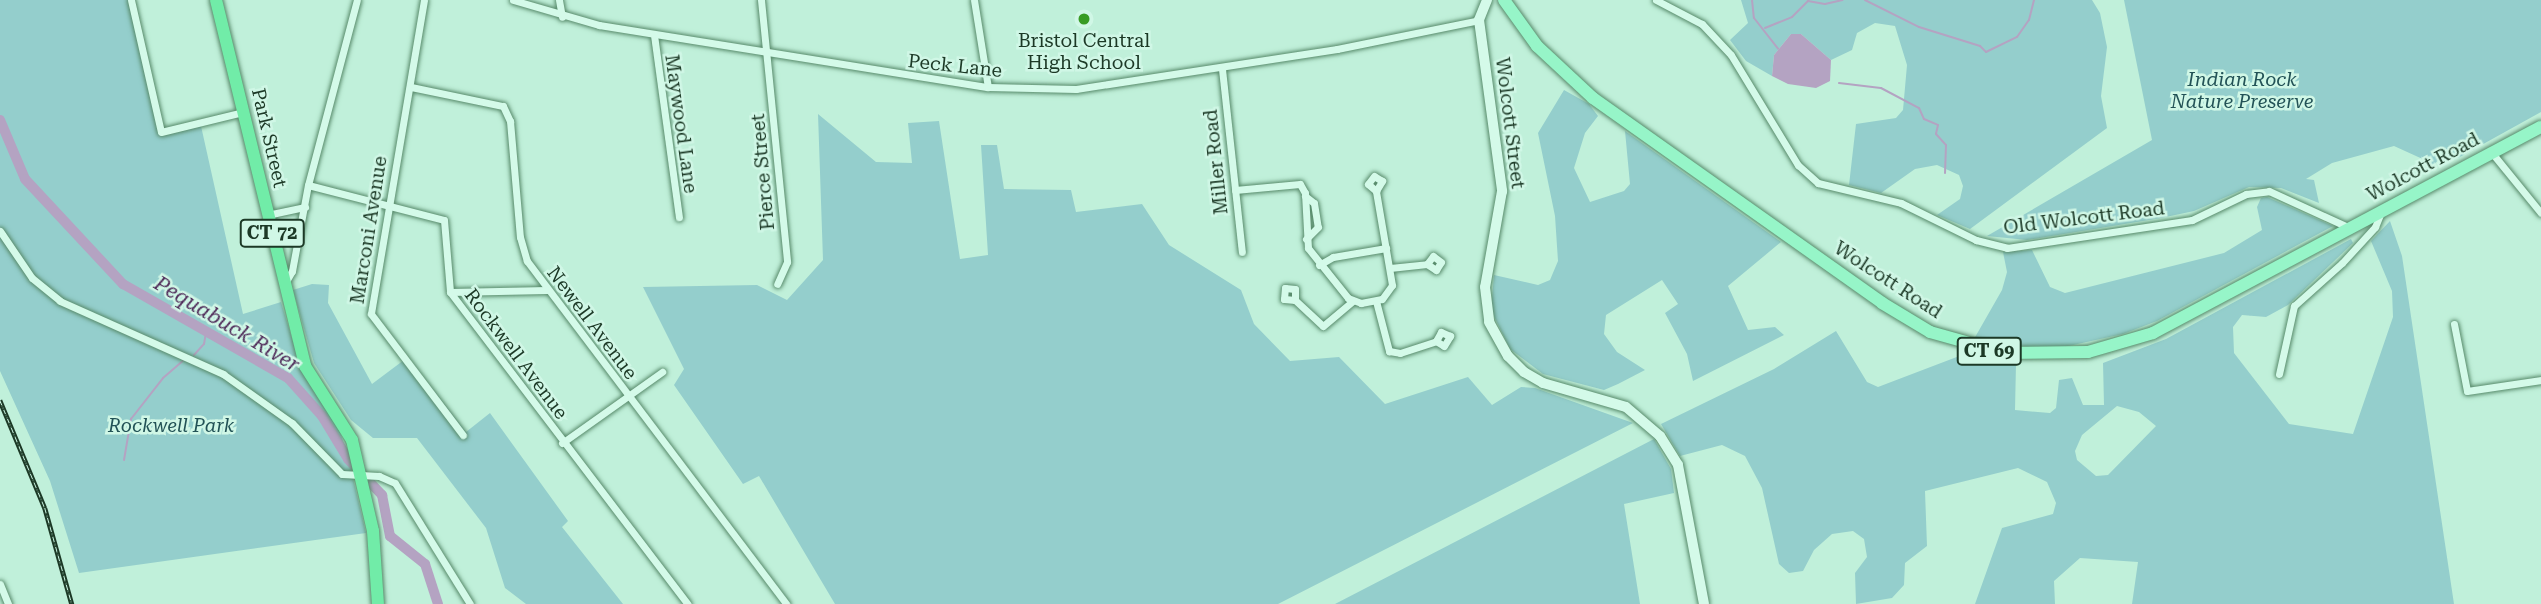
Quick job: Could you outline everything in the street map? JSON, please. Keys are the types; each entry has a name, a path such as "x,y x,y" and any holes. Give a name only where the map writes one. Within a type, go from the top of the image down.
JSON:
{"highway":[{"name":"Park Street","path":"216,0 305,366 352,440 360,479"},
{"name":"CT 72","path":"360,479 373,531 378,604"}],"main road":[{"name":"Wolcott Street","path":"1487,0 1479,20 1502,191 1485,287 1489,322 1507,356 1524,372 1543,383 1626,407 1660,436 1678,465 1704,604"},
{"name":"Wolcott Road","path":"1504,0 1537,46 1593,98 1905,318 1981,349 2051,356 2127,342 2541,127"}],"street":[{"path":"131,0 161,132 243,112"},
{"path":"284,284 292,271 308,185 357,0"},
{"name":"Marconi Avenue","path":"424,0 411,87 386,204 371,305 373,321 463,435"},
{"name":"Peck Lane","path":"513,0 562,18 769,54 988,87 1076,89 1222,69 1479,20"},
{"path":"559,0 562,18"},
{"name":"Pierce Street","path":"761,0 769,54 787,262 777,284"},
{"path":"974,0 988,87"},
{"name":"Old Wolcott Road","path":"1656,0 1702,24 1731,55 1798,165 1818,183 1901,203 1976,240 2007,247 2192,220 2246,194 2270,191 2350,228"},
{"name":"Maywood Lane","path":"654,35 679,217"},
{"name":"Miller Road","path":"1222,69 1242,251"},
{"name":"Newell Avenue","path":"411,87 493,101 508,113 520,237 527,261 786,604"},
{"path":"2492,153 2541,213"},
{"path":"1235,190 1294,181 1303,187 1306,239 1319,265 1353,301"},
{"name":"Rockwell Avenue","path":"308,185 444,220 450,292 562,443 688,604"},
{"path":"1295,300 1314,323 1323,326 1353,301 1376,301 1390,290 1390,268 1376,191"},
{"path":"1305,196 1315,205 1318,227 1306,239"},
{"path":"267,215 305,207"},
{"path":"2279,374 2294,306 2350,254 2375,227 2382,211"},
{"path":"0,232 32,278 60,301 223,374 292,423 342,474 360,479 376,476 395,483 470,604"},
{"path":"1319,265 1333,257 1386,248"},
{"path":"1390,268 1427,264"},
{"path":"450,292 547,290"},
{"path":"1376,301 1389,351 1400,353 1436,341"},
{"path":"2454,324 2467,391 2541,380"},
{"path":"562,443 662,372"},
{"path":"0,584 8,604"}],"green space":[{"name":"Rockwell Park","path":"0,0 128,0 162,136 201,126 243,314 281,302 302,372 338,427 346,449 366,533 79,573 50,481 0,371"},
{"path":"1741,0 2092,0 2100,13 2107,47 2101,96 2107,128 1970,229 1937,215 1960,199 1963,186 1959,175 1937,165 1915,169 1881,193 1849,185 1856,124 1896,118 1903,110 1907,65 1895,26 1875,23 1857,33 1852,50 1831,60 1801,34 1791,34 1774,55 1772,76 1746,61 1730,40 1748,23"},
{"name":"Indian Rock Nature Preserve","path":"2124,0 2541,0 2541,112 2458,158 2438,160 2429,171 2427,161 2394,146 2332,163 2306,179 2314,180 2319,203 2281,188 2249,187 2194,211 2161,218 2027,240 1987,236 2152,140"},
{"path":"1564,90 1589,104 1598,116 1585,133 1574,168 1590,202 1624,191 1630,184 1625,131 1781,242 1728,286 1748,330 1775,327 1784,335 1693,381 1687,354 1665,313 1678,304 1662,280 1606,315 1604,334 1617,352 1645,370 1618,384 1604,390 1543,374 1510,349 1491,310 1494,275 1538,285 1550,280 1558,261 1555,216 1538,133"},
{"path":"818,114 876,162 912,163 908,123 939,121 960,259 988,255 981,145 997,145 1004,189 1071,190 1076,212 1142,204 1169,245 1241,290 1254,324 1290,361 1339,357 1385,404 1468,377 1492,405 1521,387 1535,388 1633,423 1278,604 835,604 759,476 743,484 674,385 684,369 643,287 757,285 787,300 823,260"},
{"path":"2267,197 2333,226 2157,321 2123,334 2064,347 2026,347 1974,339 2002,290 2007,272 2003,252 2032,250 2050,287 2065,293 2224,253 2262,230 2257,207 2261,198"},
{"path":"2390,221 2402,256 2454,604 2132,604 2138,562 2080,558 2054,581 2055,604 1975,604 2002,528 2053,514 2056,503 2047,482 2018,468 1925,491 1927,546 1905,563 1904,585 1892,598 1856,604 1855,573 1867,557 1864,539 1853,531 1832,534 1814,550 1803,571 1789,573 1779,564 1762,488 1745,456 1722,445 1680,456 1661,424 1774,369 1836,331 1867,382 1878,387 1962,355 2016,364 2015,410 2050,413 2056,408 2059,380 2072,378 2083,405 2104,405 2103,363 2166,339 2351,239 2353,243 2288,305 2266,317 2242,315 2233,327 2234,353 2289,424 2353,434 2393,317 2392,291 2371,241","holes":["2117,406 2139,412 2156,426 2108,475 2096,476 2077,460 2075,451 2082,435"]},
{"path":"312,284 329,285 328,303 372,384 408,357 466,432 490,413 568,521 562,527 623,604 526,604 505,588 486,528 417,438 373,438 351,420 314,363 293,290"},
{"path":"1654,439 1671,469 1674,493 1624,504 1640,604 1335,604"}],"shaded area":[{"path":"1791,34 1801,34 1831,60 1830,81 1816,88 1788,84 1772,76 1774,55"}],"waterway":[{"path":"1752,0 1754,18 1778,49"},
{"path":"1765,28 1792,17 1808,1 1825,4 1843,0"},
{"path":"1865,0 1919,27 1980,46 1986,52 2017,37 2029,20 2034,0"},
{"path":"1839,83 1881,88 1919,108 1924,119 1938,125 1936,134 1946,145 1945,173"},
{"name":"Pequabuck River","path":"0,120 25,179 123,284 288,378 322,416 348,459 382,495 390,536 425,564 438,604"},
{"path":"194,355 204,344 206,333"},
{"path":"124,460 131,419 163,378 184,360"}],"railway":[{"path":"0,400 45,508 72,604"}],"place":[{"name":"Bristol Central High School","path":"1084,19"}]}
